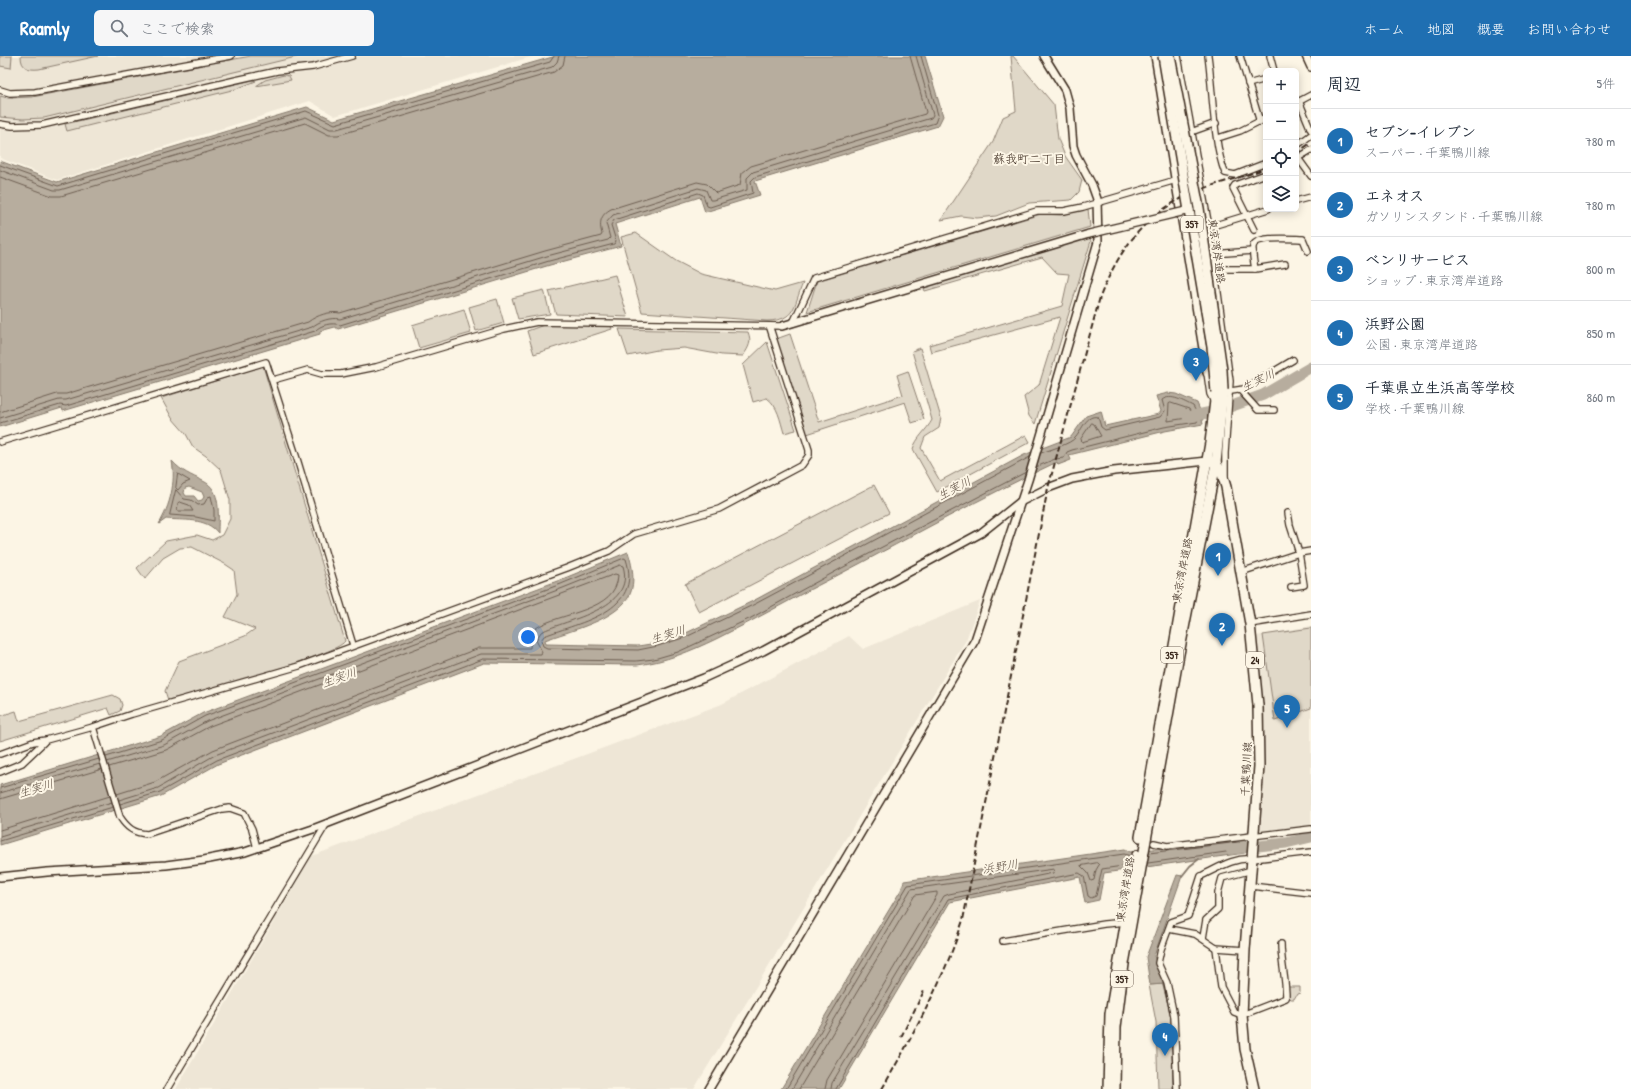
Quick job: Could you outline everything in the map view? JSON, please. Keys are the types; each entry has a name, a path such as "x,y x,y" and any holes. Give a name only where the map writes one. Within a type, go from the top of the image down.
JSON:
{"main road":[{"name":"東京湾岸道路","path":"1163,56 1194,209 1212,347 1216,392 1215,404 1220,427"},
{"name":"東京湾岸道路","path":"1108,1089 1110,1014 1129,922 1141,848 1212,462 1220,427 1223,379 1170,56"},
{"name":"千葉鴨川線","path":"1212,462 1222,474 1226,487 1250,624 1255,665 1260,744 1251,886 1245,950 1242,1015 1245,1049 1254,1089"},
{"name":"東京湾岸道路","path":"1114,1089 1114,1058 1117,1012 1129,922"}],"street":[{"path":"0,90 10,93 35,92 231,56"},
{"path":"0,124 12,126 42,125 277,71 313,67 352,56"},
{"path":"709,1089 975,640 1028,480 1098,242 1097,203 1092,185 1076,155 1073,146 1070,108 1065,90 1044,56"},
{"path":"1155,56 1208,373 1210,394 1215,404"},
{"path":"1178,56 1209,227 1230,394 1220,427 1225,461 1226,487"},
{"path":"1208,56 1222,165 1227,175 1235,175 1263,163"},
{"path":"1240,56 1260,122"},
{"path":"1270,56 1273,68"},
{"path":"1306,56 1311,67"},
{"path":"1248,84 1263,80"},
{"path":"1299,101 1311,95"},
{"path":"1298,104 1311,130"},
{"path":"1218,138 1240,131 1263,120"},
{"path":"1191,132 1216,123"},
{"path":"1299,144 1311,135"},
{"path":"1299,158 1311,150"},
{"path":"1299,161 1311,176"},
{"path":"1254,230 1234,193 1233,186 1263,175"},
{"path":"793,323 814,278 1037,211 1064,211 1176,180"},
{"path":"1299,200 1311,197"},
{"path":"273,380 308,370 322,374 341,374 376,367 497,331 537,322 770,328 782,326 1089,234 1194,209"},
{"path":"1209,227 1263,210"},
{"path":"1255,269 1253,251 1255,243 1261,240 1292,238 1303,239 1308,251"},
{"path":"1212,254 1253,251"},
{"path":"1214,269 1255,269 1285,264"},
{"path":"0,754 33,742 46,740 93,727 132,714 299,666 567,568 609,550 634,534 719,509 802,465 809,455 809,450 770,328"},
{"path":"1230,394 1240,390 1293,360"},
{"path":"0,442 266,362 273,380 353,646"},
{"path":"1240,390 1258,410 1274,410"},
{"path":"0,877 47,872 166,865 204,860 257,848 327,823 704,678 763,651 981,533 1020,502 1048,488 1072,479 1114,471 1212,462"},
{"path":"1288,513 1290,525 1299,553 1304,585 1291,587"},
{"path":"1241,572 1299,553 1311,551"},
{"path":"1250,624 1311,614"},
{"path":"93,727 118,812 124,824 130,829 137,833 147,834 222,809 237,809 244,813 248,820 257,848"},
{"path":"0,772 22,763 46,740"},
{"path":"167,1089 327,823"},
{"path":"1154,843 1167,846 1254,835 1311,830"},
{"path":"1177,1089 1174,1016 1167,983 1158,963 1161,949 1172,922 1188,916 1201,876 1243,858 1311,852"},
{"path":"1203,938 1206,920 1218,908 1218,893 1222,878 1252,870"},
{"path":"1251,886 1311,893"},
{"path":"1003,941 1104,924 1129,922"},
{"path":"1169,929 1195,934 1216,948 1245,950"},
{"path":"1216,948 1221,987 1234,1012 1242,1015 1286,998 1286,979 1281,962 1281,944"}],"shaded area":[{"path":"0,56 534,56 335,116 310,101 57,180 0,158"},
{"path":"0,56 12,56 11,68 0,66"},
{"path":"21,56 98,56 35,69 24,66"},
{"path":"251,56 300,56 44,118 23,119 0,117 0,96 8,98 32,97"},
{"path":"1011,56 1013,56 1054,105 1058,139 1065,156 1082,180 1079,192 1071,200 1029,203 996,216 977,218 961,216 941,220 993,142 1003,117 1016,111"},
{"path":"284,75 289,76 291,80 256,86 265,80"},
{"path":"253,80 256,81 236,89 67,131 65,124"},
{"path":"1088,209 1090,227 807,312 817,281 1041,214 1061,215"},
{"path":"636,233 676,261 701,274 775,291 803,283 795,305 792,311 783,318 767,321 642,312 621,237"},
{"path":"1089,237 1091,241 1035,424 1029,416 1024,397 1039,385 1060,317 931,352 929,345 1062,306 1069,274 1057,273 1042,257 925,291 923,287"},
{"path":"615,275 628,317 556,314 549,291"},
{"path":"544,290 550,314 518,319 512,298"},
{"path":"497,299 504,323 476,331 469,307"},
{"path":"464,309 471,333 419,348 412,325"},
{"path":"610,324 612,329 534,354 527,331 544,325"},
{"path":"619,329 748,332 750,342 743,356 722,355 684,348 657,350 628,356"},
{"path":"790,334 819,422 903,395 897,375 908,371 924,419 912,423 905,402 807,434 776,339"},
{"path":"767,342 796,430 784,433 776,409 767,398 753,402 743,365"},
{"path":"920,348 941,418 939,428 925,437 921,448 940,481 1026,435 1030,442 937,492 913,449 914,445 932,420 912,351"},
{"path":"263,366 345,641 336,648 317,656 168,700 165,691 179,661 245,636 255,629 225,617 237,594 234,570 225,564 192,547 180,548 163,558 145,579 137,568 166,541 197,535 212,540 222,535 230,519 230,500 221,470 206,456 193,447 186,434 172,418 161,398"},
{"path":"874,485 889,513 699,612 685,584"},
{"path":"980,601 966,640 694,1089 176,1089 312,856 722,704 849,636 863,649"},
{"path":"1311,626 1311,826 1258,831 1263,762 1263,695 1256,636"},
{"path":"1311,628 1311,708 1275,721 1263,635"},
{"path":"113,695 120,699 122,705 120,711 111,715 108,708 0,741 0,716 16,711 19,721"},
{"path":"1163,984 1171,1017 1173,1089 1158,1089 1156,1022 1149,985"},
{"path":"1288,987 1300,987 1300,993 1297,994 1294,999 1291,999 1288,996"}],"water":[{"path":"556,56 925,56 943,116 938,126 755,181 760,195 705,212 700,197 615,224 621,246 550,265 338,329 335,327 320,331 320,334 63,411 62,408 0,427 0,161 57,182 307,107 334,120"},
{"name":"生実川","path":"1168,393 1176,394 1197,403 1204,420 1202,420 1203,424 1165,431 1069,455 1071,460 1058,465 1057,462 1003,488 748,623 687,652 668,659 637,665 484,663 218,764 161,796 0,845 0,785 161,736 203,713 560,580 628,552 633,584 629,597 625,602 618,609 599,620 545,640 546,644 638,646 657,643 684,634 753,601 1024,455 1071,437 1086,416 1101,411 1105,426 1159,414 1161,411 1156,396"},
{"path":"172,461 183,471 203,481 213,490 218,504 218,533 207,524 201,522 166,519 159,524 169,502 173,485","holes":["189,487 202,492 204,497 202,500 198,501 194,496 186,496 184,493 185,488"]},
{"path":"1246,837 1245,853 1104,873 1099,900 1085,903 1080,877 950,902 839,1089 781,1089 901,890 904,881 1125,849 1130,852"},
{"path":"1177,875 1182,876 1154,956 1164,984 1150,985 1146,957"}],"waterway":[{"name":"生実川","path":"1188,417 1221,410 1263,395 1311,367"},
{"name":"浜野川","path":"1231,849 1286,843 1311,837"},
{"path":"1182,876 1190,866 1199,859"},
{"path":"1163,984 1171,1014"},
{"path":"1172,1032 1174,1089"}],"railway":[{"path":"1299,151 1311,143"},
{"path":"882,1089 927,1007 947,964 963,920 1048,488 1100,297 1108,278 1128,244 1153,217 1168,206 1186,196 1205,188 1263,169"},
{"path":"901,1037 925,989"}],"place":[{"name":"ベンリサービス","path":"1196,381"},
{"name":"セブン-イレブン","path":"1218,576"},
{"name":"エネオス","path":"1222,646"},
{"name":"千葉県立生浜高等学校","path":"1287,728"},
{"name":"浜野公園","path":"1165,1056"}],"district":[{"name":"蘇我町二丁目","path":"1029,158"}]}
